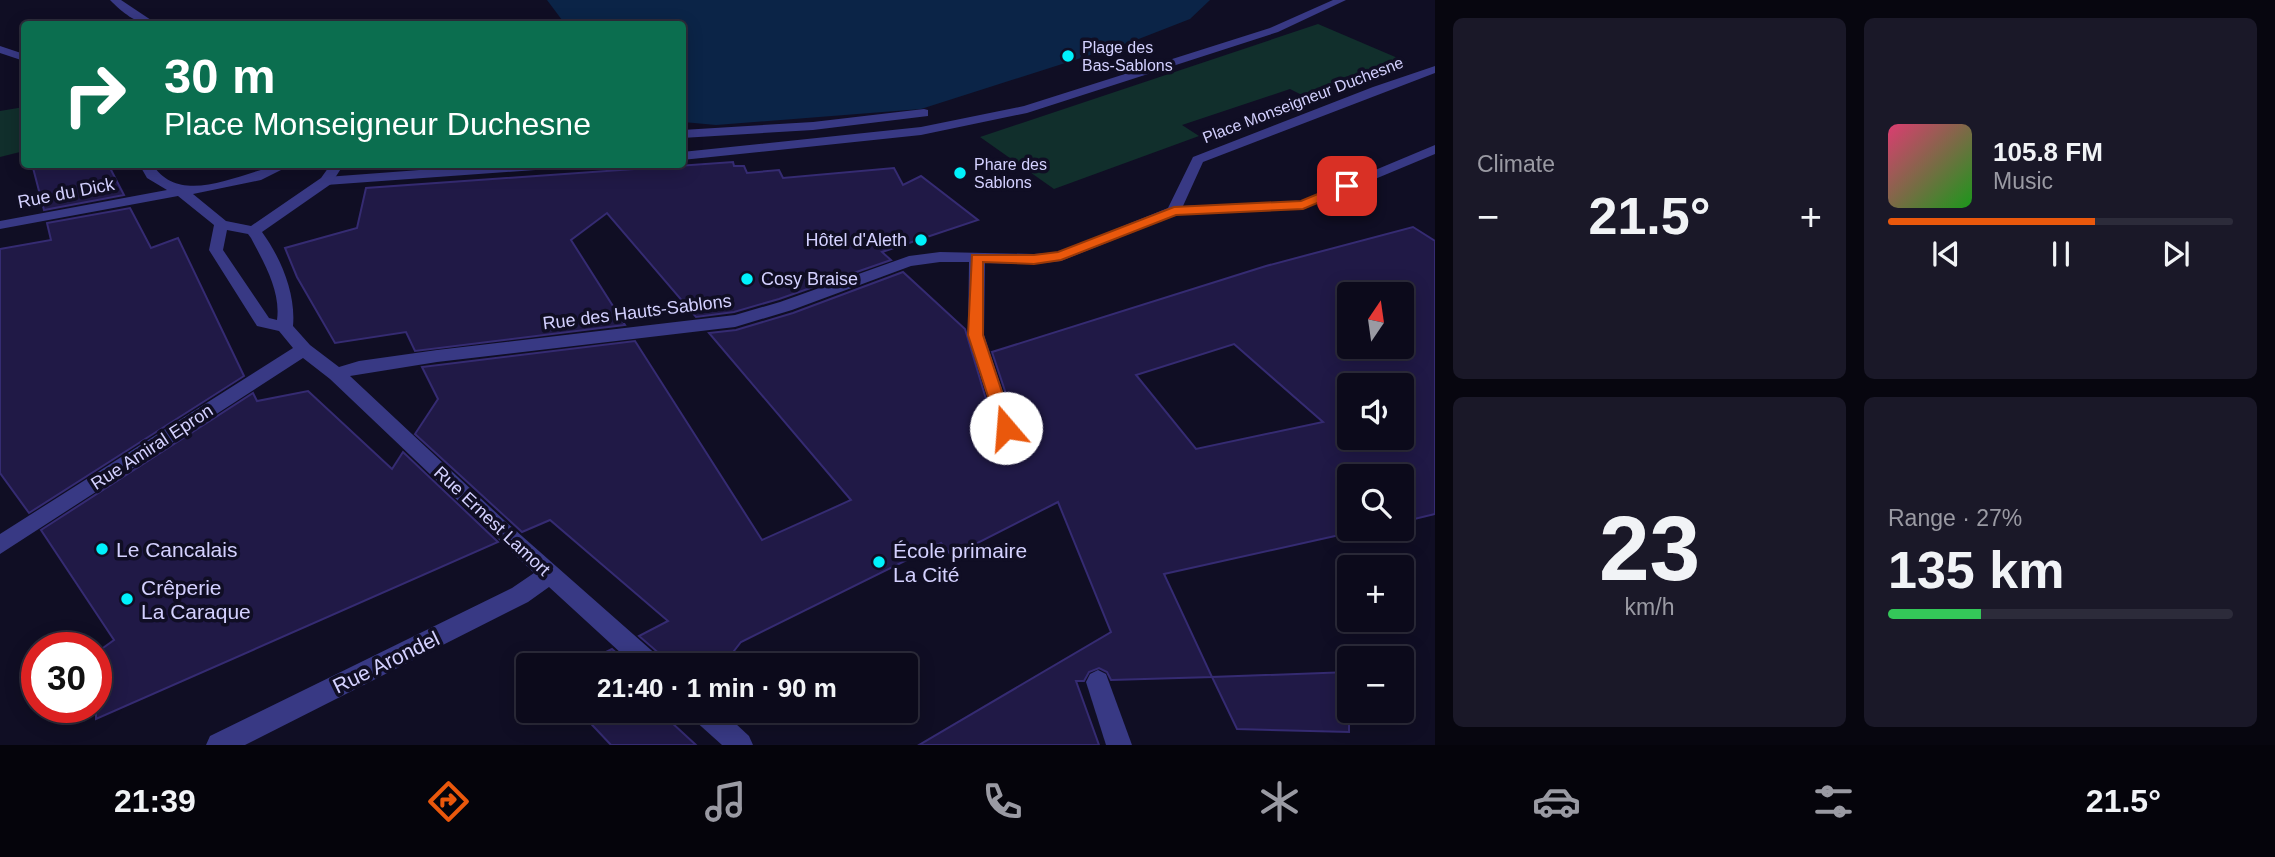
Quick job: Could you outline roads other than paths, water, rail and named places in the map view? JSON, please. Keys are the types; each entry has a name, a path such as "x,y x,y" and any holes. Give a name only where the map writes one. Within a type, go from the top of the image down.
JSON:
{"street":[{"path":"115,0 146,21"},
{"path":"686,156 921,131 1027,109 1274,30 1341,0"},
{"path":"0,49 21,57"},
{"name":"Place Monseigneur Duchesne","path":"1174,211 1198,160 1377,89 1435,69"},
{"path":"686,134 813,126 925,113"},
{"path":"1006,428 975,335 976,258 1034,259 1061,256 1174,211 1303,205 1435,149"},
{"path":"148,168 152,175 181,192 221,224 253,232 275,270 287,306 285,327 263,322 235,282 216,250 221,224"},
{"name":"Rue du Dick","path":"0,225 181,192 233,186 278,168"},
{"path":"253,232 326,181 335,168"},
{"path":"326,181 507,168"},
{"name":"Rue des Hauts-Sablons","path":"336,374 359,367 437,356 735,321 786,306 909,261 940,257 976,258"},
{"name":"Rue Ernest Lamort","path":"285,327 304,349 336,374 638,653"},
{"name":"Rue Amiral Epron","path":"0,545 304,349"},
{"name":"Rue Arondel","path":"219,745 520,595 550,574"},
{"path":"1098,682 1119,745"},
{"path":"716,723 740,745"}],"water":[{"path":"547,0 1210,0 1190,19 1131,42 921,109 716,125 686,122 686,21 563,21"}],"place":[{"name":"Plage des Bas-Sablons","path":"1068,56"},
{"name":"Phare des Sablons","path":"960,173"},
{"name":"Hôtel d'Aleth","path":"921,240"},
{"name":"Cosy Braise","path":"747,279"},
{"name":"Le Cancalais","path":"102,549"},
{"name":"École primaire La Cité","path":"879,562"},
{"name":"Crêperie La Caraque","path":"127,599"}]}
